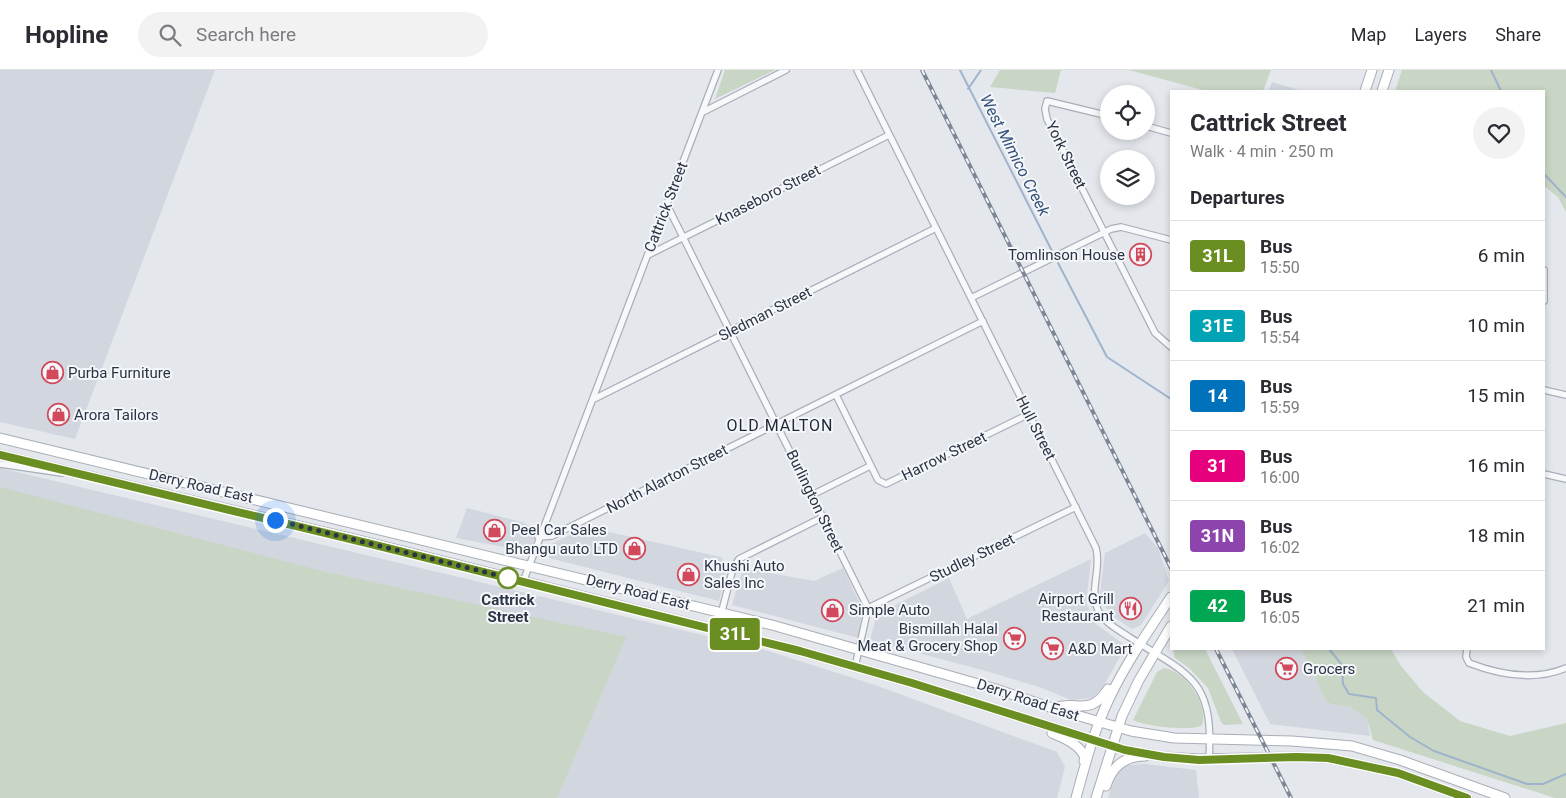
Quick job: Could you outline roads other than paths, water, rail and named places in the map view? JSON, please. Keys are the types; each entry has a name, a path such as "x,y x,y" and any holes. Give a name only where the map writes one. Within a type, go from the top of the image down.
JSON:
{"main road":[{"path":"1365,90 1372,70"},
{"path":"1382,90 1389,70"},
{"name":"Derry Road East","path":"0,438 721,613 996,688 1052,708 1118,727 1166,737 1210,740 1300,741 1352,746 1400,760 1505,798"},
{"name":"Derry Road East","path":"0,455 462,566 717,630 855,667 1112,746 1164,757 1209,760 1297,757 1328,758 1398,773 1467,798"},
{"path":"462,566 467,550"},
{"path":"1075,798 1093,741 1118,681 1170,598"},
{"path":"1096,798 1118,727 1136,686 1170,628"},
{"path":"1052,708 1061,705 1079,707 1090,705 1100,700 1114,682 1118,681"},
{"path":"1034,721 1040,729 1064,738 1084,754 1085,757 1075,798"},
{"path":"1102,798 1109,776 1120,762 1143,756 1164,757"}],"street":[{"path":"703,112 718,70"},
{"path":"703,112 786,70"},
{"name":"Hull Street","path":"857,70 1097,551 1094,591 1099,611 1112,625 1186,674 1196,685 1209,712 1209,760"},
{"name":"York Street","path":"1100,114 1047,102 1045,108 1046,119 1155,333 1170,346"},
{"name":"Cattrick Street","path":"523,582 538,537 594,399 703,112"},
{"path":"1155,129 1170,133"},
{"name":"Knaseboro Street","path":"648,255 889,134"},
{"name":"Burlington Street","path":"667,205 868,608"},
{"path":"971,298 1104,231 1121,227 1170,240"},
{"name":"Sledman Street","path":"594,399 936,228"},
{"name":"North Alarton Street","path":"538,537 552,536 983,321"},
{"path":"1545,390 1566,395"},
{"name":"Harrow Street","path":"836,395 870,466 878,480 882,483 890,483 1029,414"},
{"path":"0,464 42,472 85,474"},
{"path":"812,495 870,466"},
{"path":"1545,474 1566,479"},
{"name":"Studley Street","path":"868,608 1076,506"},
{"path":"717,630 733,568 739,559 823,517"},
{"path":"855,667 868,608"},
{"path":"1467,650 1466,657 1469,663 1517,675 1544,674 1566,668"}],"waterway":[{"name":"West Mimico Creek","path":"960,70 1052,251"},
{"name":"West Mimico Creek","path":"968,89 981,70"},
{"path":"1491,70 1501,90"},
{"path":"1545,175 1566,197"},
{"name":"West Mimico Creek","path":"1058,263 1107,357 1170,398"},
{"name":"West Mimico Creek","path":"1330,650 1342,665 1343,684 1349,694 1376,698 1377,710 1410,737 1434,751 1527,784 1543,784 1566,774"}],"railway":[{"path":"922,70 1170,566"},
{"path":"1217,650 1291,798"}],"place":[{"name":"Tomlinson House","path":"1141,255"},
{"name":"Purba Furniture","path":"52,373"},
{"name":"Arora Tailors","path":"58,415"},
{"name":"Peel Car Sales","path":"495,530"},
{"name":"Bhangu auto LTD","path":"634,549"},
{"name":"Khushi Auto Sales Inc","path":"688,575"},
{"name":"Cattrick Street","path":"508,578"},
{"name":"Airport Grill Restaurant","path":"1130,608"},
{"name":"Simple Auto","path":"833,610"},
{"name":"Bismillah Halal Meat & Grocery Shop","path":"1014,638"},
{"name":"A&D Mart","path":"1052,649"},
{"name":"Grocers","path":"1287,669"}],"district":[{"name":"OLD MALTON","path":"780,425"}]}
